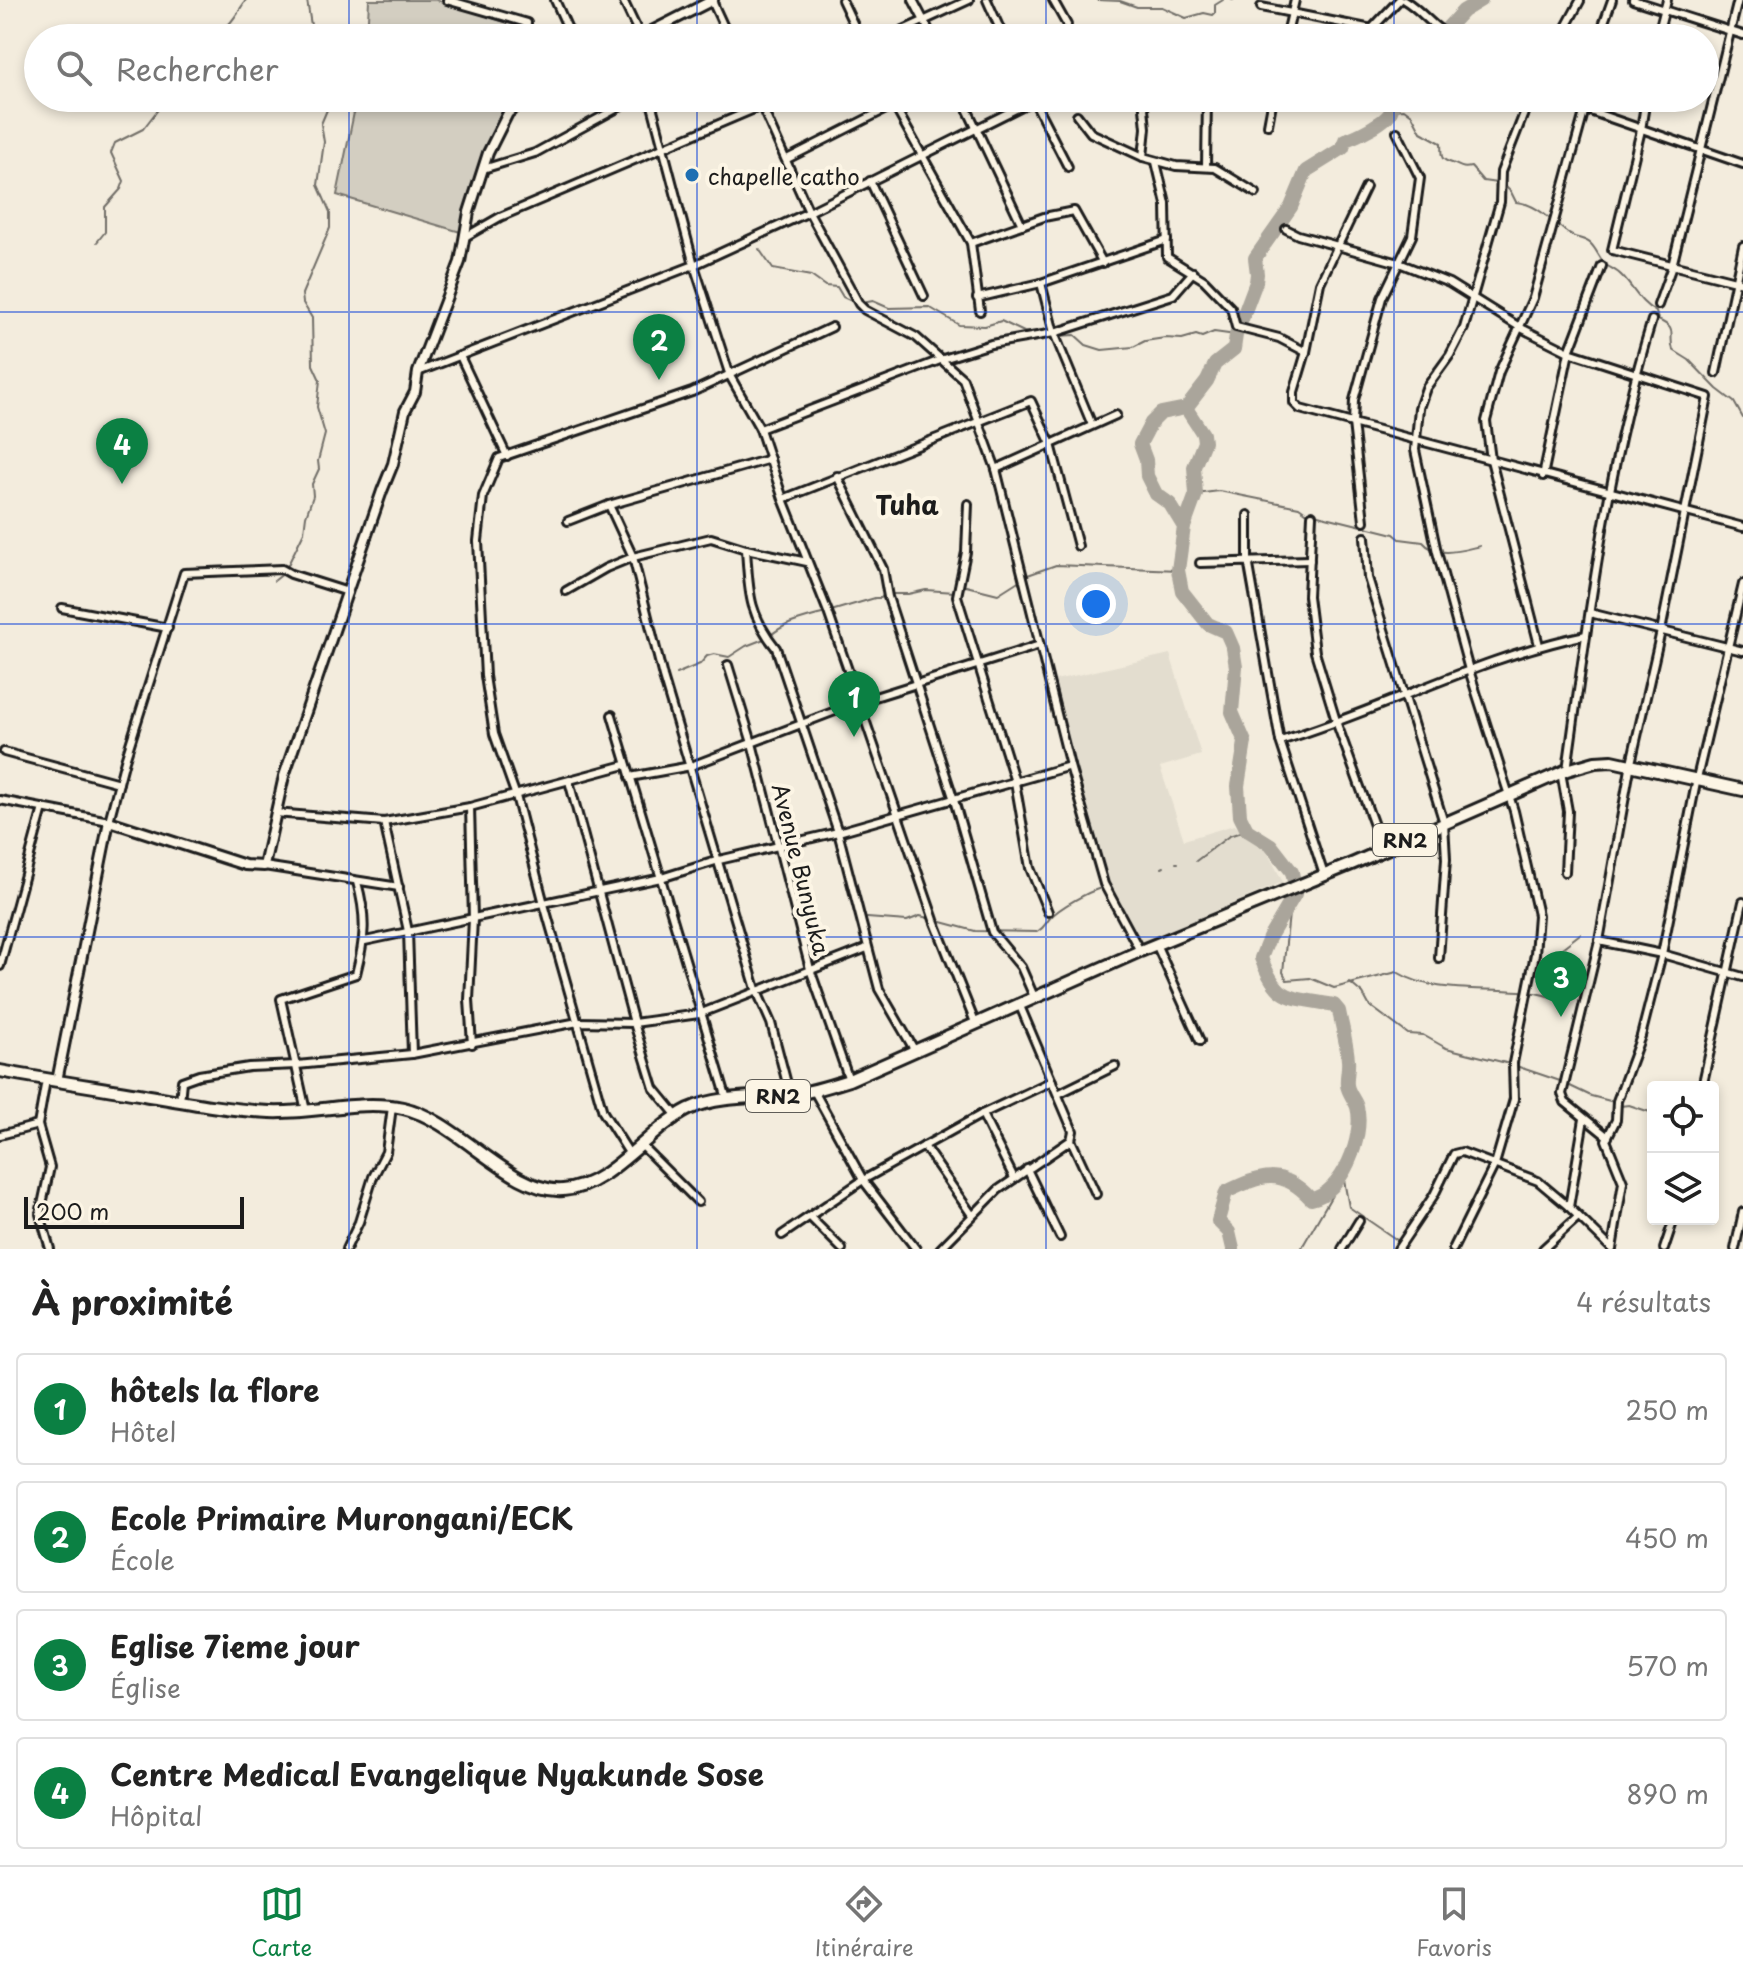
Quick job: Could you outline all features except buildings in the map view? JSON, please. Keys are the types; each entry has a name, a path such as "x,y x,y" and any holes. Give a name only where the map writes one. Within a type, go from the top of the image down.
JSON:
{"highway":[{"name":"RN2","path":"0,1071 180,1101 271,1112 363,1104 392,1107 420,1113 435,1121 525,1182 548,1190 564,1190 595,1180 677,1116 703,1104 790,1095 849,1080 1156,944 1564,771 1595,762 1631,763 1743,790"}],"street":[{"path":"447,0 527,24"},
{"path":"555,0 566,24"},
{"path":"623,0 634,24"},
{"path":"842,0 853,24"},
{"path":"913,0 926,24"},
{"path":"916,24 969,0"},
{"path":"987,0 998,24"},
{"path":"1053,0 1066,24"},
{"path":"1289,24 1295,0"},
{"path":"1377,24 1402,0 1414,6 1431,24"},
{"path":"1603,24 1612,0"},
{"path":"1633,0 1708,24"},
{"path":"1661,24 1667,0"},
{"path":"1719,77 1738,0"},
{"path":"665,24 707,1 721,24"},
{"path":"1568,24 1580,1"},
{"path":"1261,7 1345,24"},
{"path":"1719,27 1743,35"},
{"path":"264,866 284,776 393,464 418,372 460,262 469,212 483,169 509,112"},
{"path":"483,169 535,153 610,112"},
{"path":"654,112 694,265 730,376 760,429 783,499 828,612 934,920 976,1025"},
{"path":"465,237 500,217 750,112"},
{"path":"764,112 809,212 859,304 916,337 963,379 996,469 1070,766 1104,884 1140,951"},
{"path":"787,159 872,112"},
{"path":"898,112 971,243 980,311"},
{"path":"969,112 1022,225"},
{"path":"418,372 694,265 809,212 1008,112"},
{"path":"1040,112 1068,167"},
{"path":"1143,157 1144,112"},
{"path":"1206,167 1207,112"},
{"path":"1268,125 1270,112"},
{"path":"1453,1249 1495,1164 1514,1099 1513,1066 1535,954 1538,915 1509,794 1469,670 1436,550 1415,450 1419,408 1426,388 1450,355 1464,328 1500,202 1501,181 1525,112"},
{"path":"1539,645 1491,460 1486,421 1499,372 1533,298 1583,112"},
{"path":"1592,112 1743,164"},
{"path":"1644,112 1612,250 1739,282"},
{"path":"1658,305 1672,266 1710,112"},
{"path":"1077,115 1091,133 1143,157 1176,166 1215,168 1256,193"},
{"path":"1364,521 1353,423 1354,400 1382,298 1412,236 1420,178 1397,132"},
{"path":"1156,162 1166,204 1167,257 1193,272 1231,308 1239,328 1279,338 1306,352"},
{"path":"870,181 924,296"},
{"path":"1366,187 1320,283 1294,392 1294,403 1300,409 1743,527"},
{"path":"971,243 1074,211 1103,263"},
{"path":"1286,229 1399,263 1449,283 1521,328 1569,352 1708,397 1631,763 1599,941 1562,1094 1565,1102 1608,1137"},
{"path":"977,298 1041,283 1167,240"},
{"path":"1716,373 1739,282 1743,246"},
{"path":"1543,476 1569,352 1602,266"},
{"path":"760,429 943,359 991,344 1054,333 1173,295 1193,272"},
{"path":"1041,283 1054,333 1092,425"},
{"path":"1565,872 1568,811 1564,771 1611,491 1636,372 1652,320"},
{"path":"629,1153 603,1112 516,796 494,734 485,676 478,541 483,496 499,458 692,392 832,327"},
{"path":"460,356 507,456"},
{"path":"783,499 1031,401 1051,444 1078,546"},
{"path":"996,469 1116,415"},
{"path":"568,521 609,505 770,459"},
{"path":"837,476 883,569 914,684 954,800 992,930 1021,967 1035,999"},
{"path":"968,504 966,552 956,588 957,596 1015,782 1030,868 1048,912"},
{"path":"609,505 633,557 663,677 756,989 771,1023 790,1095"},
{"path":"1248,515 1248,560 1280,741 1324,875"},
{"path":"1312,515 1308,596 1315,652 1337,724 1383,850"},
{"path":"1365,537 1368,578 1444,823 1446,859 1439,958"},
{"path":"566,591 606,568 633,557 711,538 807,562"},
{"path":"746,549 750,602 757,622 776,648 802,724 838,832 879,989 915,1051"},
{"path":"1200,563 1310,560"},
{"path":"50,1249 40,1214 50,1167 38,1125 52,1080 119,783 184,573 282,569 348,592"},
{"path":"1398,1249 1434,1195 1454,1154 1462,1152 1538,1181 1612,1249 1623,1182 1606,1140 1616,1120 1616,1103 1641,1036 1662,954 1697,778 1743,584"},
{"path":"62,608 168,628"},
{"path":"1590,613 1743,651"},
{"path":"1280,741 1337,724 1539,645 1586,635"},
{"path":"630,777 691,766 859,702 1040,645"},
{"name":"Avenue Bunyuka","path":"728,665 752,743 810,969 849,1080"},
{"path":"612,715 727,1100"},
{"path":"4,752 119,783"},
{"path":"275,813 340,821 384,822 470,807 625,765"},
{"path":"365,941 661,878 1070,766"},
{"path":"569,781 654,1088 677,1116"},
{"path":"0,800 109,821 245,865 399,887"},
{"path":"470,807 473,919 469,1000 472,1044"},
{"path":"0,966 2,946 43,808"},
{"path":"384,822 408,931 412,1054"},
{"path":"306,1111 281,999 356,974 365,941 365,911 357,882"},
{"path":"1703,1081 1743,902"},
{"path":"1599,941 1662,954 1743,977"},
{"path":"1156,944 1200,1041"},
{"path":"180,1101 182,1081 199,1075 249,1067 412,1054 578,1022 634,1023 699,1014 756,989 867,948"},
{"path":"1020,1006 1073,1131 1071,1140 1096,1194"},
{"path":"1058,1094 1115,1066"},
{"path":"782,1235 863,1180 982,1114 1052,1081"},
{"path":"814,1091 863,1180 916,1249"},
{"path":"346,1249 359,1222 373,1177 386,1152 392,1107"},
{"path":"982,1114 1014,1178"},
{"path":"1569,1207 1584,1119"},
{"path":"0,1135 38,1125"},
{"path":"940,1249 998,1190 1071,1140"},
{"path":"639,1144 698,1202"},
{"path":"924,1146 972,1215"},
{"path":"1027,1169 1060,1237"},
{"path":"1735,1249 1741,1233 1743,1212"},
{"path":"810,1217 842,1249"},
{"path":"1543,1249 1578,1217"},
{"path":"1342,1249 1359,1221"},
{"path":"1664,1249 1672,1225"}],"shaded area":[{"path":"369,0 437,0 511,24 368,24"},
{"path":"354,112 505,112 486,147 467,234 337,195"},
{"path":"1170,654 1201,755 1160,767 1184,840 1234,825 1264,846 1283,882 1141,943 1110,883 1072,766 1051,681"}],"waterway":[{"path":"229,24 246,0"},
{"path":"307,0 311,24"},
{"path":"1097,0 1120,1 1137,7 1162,7 1186,18 1204,13 1213,15 1215,5 1223,0"},
{"path":"1451,24 1463,11 1481,0"},
{"path":"97,242 105,232 105,207 124,181 111,153 115,143 143,129 156,112"},
{"path":"274,581 284,573 304,532 325,434 317,407 320,380 313,365 312,318 303,303 302,294 330,228 330,212 318,185 324,142 321,124 326,112"},
{"path":"1233,1249 1229,1232 1218,1221 1226,1192 1250,1181 1271,1177 1290,1182 1311,1199 1322,1195 1332,1187 1349,1162 1359,1119 1347,1085 1348,1063 1339,1011 1334,1005 1296,998 1280,991 1261,958 1295,894 1292,872 1271,845 1247,830 1240,816 1238,786 1245,742 1232,712 1236,667 1233,648 1226,632 1208,624 1182,591 1178,570 1184,527 1170,504 1156,494 1147,476 1146,460 1140,444 1151,423 1161,413 1186,408 1207,381 1215,364 1234,349 1236,335 1256,282 1255,258 1291,207 1306,171 1343,148 1345,140 1384,120 1390,112"},
{"path":"1408,112 1421,132 1441,143 1445,160 1471,167 1483,181 1497,183"},
{"path":"1503,184 1516,202 1538,210 1569,234 1591,244 1604,263 1620,274 1641,300 1656,312 1658,320 1671,329 1673,350 1689,360 1734,402 1743,418"},
{"path":"759,249 773,269 811,276 825,286 837,287 843,297 856,303"},
{"path":"862,303 873,301 889,308 929,307 959,325 985,326 1001,321 1024,332 1049,333"},
{"path":"1058,336 1075,335 1086,345 1102,350 1133,347 1145,341 1165,338 1202,337 1214,332 1236,335"},
{"path":"1184,527 1196,494 1194,467 1204,442 1203,434 1186,408"},
{"path":"1196,494 1219,491 1299,507 1306,512 1394,534 1400,539 1423,542 1442,552 1480,546"},
{"path":"1025,576 1056,565 1178,570"},
{"path":"961,589 966,586 998,594 1020,580"},
{"path":"890,594 926,590 955,592"},
{"path":"831,611 881,598 884,594"},
{"path":"770,636 789,624 825,613"},
{"path":"676,674 700,664 707,656 729,657 764,639"},
{"path":"1196,861 1229,836 1247,830"},
{"path":"938,921 975,931 1037,932 1060,909 1101,888"},
{"path":"1290,904 1283,972 1287,980 1310,978 1334,988 1397,972 1433,985 1551,997 1559,990 1562,948 1580,934"},
{"path":"867,918 907,921 920,916 932,919"},
{"path":"1350,983 1363,994 1369,1005 1408,1034 1423,1035 1446,1048 1510,1064"},
{"path":"1516,1066 1563,1082"},
{"path":"1568,1085 1614,1102"},
{"path":"1620,1106 1629,1105 1647,1111"},
{"path":"1343,1175 1349,1207 1397,1240"},
{"path":"1301,1249 1343,1176"}],"place":[{"name":"chapelle catho","path":"692,175"},
{"name":"Ecole Primaire Murongani/ECK","path":"659,380"},
{"name":"Centre Medical Evangelique Nyakunde Sose","path":"122,484"},
{"name":"hôtels la flore","path":"854,737"},
{"name":"Eglise 7ieme jour","path":"1561,1017"}],"district":[{"name":"Tuha","path":"907,504"}]}
